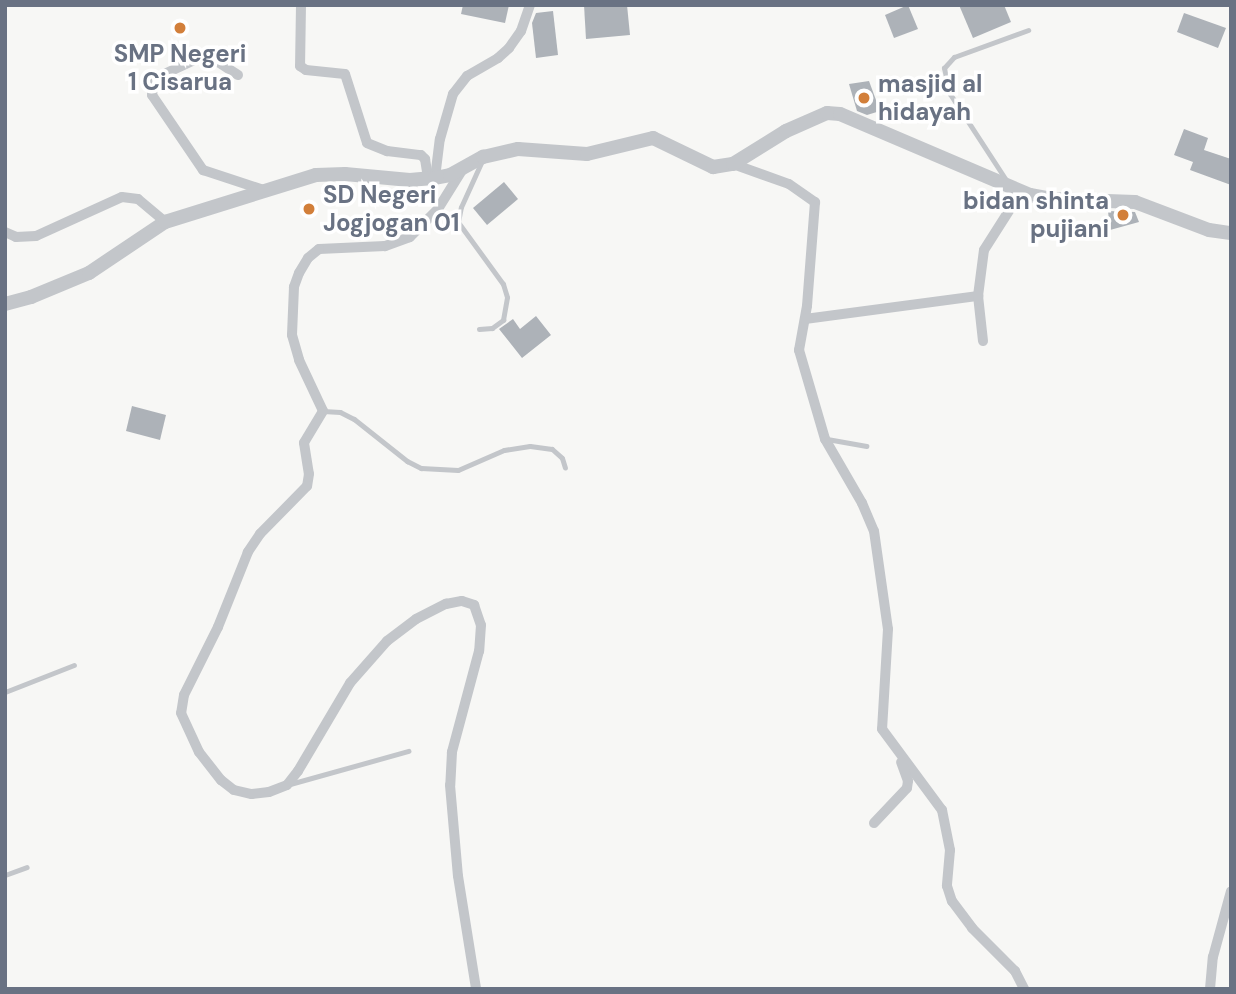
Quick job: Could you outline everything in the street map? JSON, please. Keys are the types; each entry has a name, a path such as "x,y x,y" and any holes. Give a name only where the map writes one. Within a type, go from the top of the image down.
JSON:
{"street":[{"path":"301,5 300,66 306,70 345,75 367,143 387,151 421,155 432,178"},
{"path":"432,178 453,94 467,76 498,58 509,48 521,31 530,5"},
{"path":"238,75 213,59 202,56 162,75 153,84 152,95 203,170 267,191"},
{"path":"5,303 31,297 89,273 165,222 329,174 432,178 484,157 522,148 587,154 653,138 713,167 733,164 786,131 820,114 835,113 1016,190 1052,199 1135,202 1209,230 1231,233"},
{"path":"733,164 789,184 815,202 805,319 799,350 825,439 862,503 874,531 888,629 882,729 942,810 950,850 947,886 952,901 972,928 1015,971 1024,989"},
{"path":"464,167 438,209 410,237 384,246 326,247 316,251 306,261 294,287 292,335 299,359 323,411 304,443 309,474 305,490 260,534 248,552 218,627 184,695 181,713 199,752 234,790 252,794 287,785 350,683 371,657 428,612 455,601 474,605 481,625 479,651 452,752 450,785 458,876 476,989"},
{"path":"983,341 978,296 984,250 1016,190"},
{"path":"5,232 16,237 36,236 122,197 138,199 165,222"},
{"path":"805,319 978,296"},
{"path":"874,823 907,788 901,755"},
{"path":"1210,989 1213,957 1231,891"}],"lane":[{"path":"1016,190 950,93 944,68 954,57 1028,30"},
{"path":"479,329 488,329 499,324 507,303 503,284 458,222 468,187 484,157"},
{"path":"323,411 340,412 354,419 400,456 421,468 458,470 504,450 530,446 552,449 562,458 565,468"},
{"path":"825,439 866,446"},
{"path":"5,692 74,665"},
{"path":"287,785 408,751"},
{"path":"5,875 27,867"}],"building":[{"path":"463,5 509,5 505,23 461,14"},
{"path":"584,5 627,5 630,35 586,39"},
{"path":"908,5 918,29 894,38 885,15"},
{"path":"959,5 1004,5 1011,22 973,38"},
{"path":"553,11 558,55 536,58 532,23 536,13"},
{"path":"1184,13 1226,28 1218,48 1177,32"},
{"name":"masjid al hidayah","path":"869,81 880,111 867,115 857,111 849,84"},
{"path":"1184,129 1208,138 1204,150 1231,159 1231,185 1190,170 1193,162 1174,155"},
{"path":"504,182 518,199 487,225 473,208"},
{"name":"bidan shinta pujiani","path":"1108,211 1135,212 1139,222 1110,230"},
{"path":"536,316 551,335 522,358 499,329 513,319 520,329"},
{"path":"132,406 166,415 160,440 126,431"}],"place":[{"name":"SMP Negeri 1 Cisarua","path":"180,28"},
{"name":"masjid al hidayah","path":"864,98"},
{"name":"SD Negeri Jogjogan 01","path":"309,209"},
{"name":"bidan shinta pujiani","path":"1123,215"}]}
